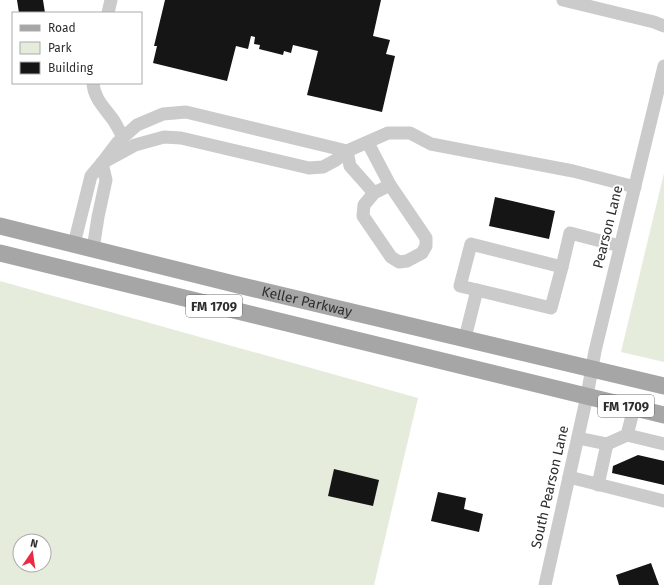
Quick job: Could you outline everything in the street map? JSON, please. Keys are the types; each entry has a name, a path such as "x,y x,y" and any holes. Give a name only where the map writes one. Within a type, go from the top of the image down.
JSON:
{"main road":[{"name":"Keller Parkway","path":"0,226 592,369"},
{"path":"68,269 74,244"},
{"path":"88,274 93,249"},
{"name":"Keller Parkway","path":"0,253 587,396"},
{"name":"FM 1709","path":"592,369 664,386"},
{"name":"FM 1709","path":"587,396 664,415"}],"street":[{"path":"108,12 111,0"},
{"path":"563,0 654,22 664,26"},
{"name":"Pearson Lane","path":"587,396 620,246 664,66"},
{"path":"93,84 94,91 102,108 113,120 123,137"},
{"path":"74,244 91,176 123,137 137,125 163,114 186,112 347,151"},
{"path":"102,163 135,146 164,137 181,138 309,168 323,167 336,160 347,151 388,133 410,133 431,144 573,171 635,187"},
{"path":"368,143 390,185 426,238 426,246 422,254 407,262 399,262 391,257 364,216 364,205 374,193 390,185"},
{"path":"347,151 350,166 374,193"},
{"path":"93,249 106,180 102,163"},
{"path":"562,267 471,244 460,286 551,308 562,267 570,233 620,246"},
{"path":"465,338 477,290"},
{"name":"South Pearson Lane","path":"545,585 587,396"},
{"path":"627,435 634,408"},
{"path":"578,438 607,444 627,435 664,444"},
{"path":"598,485 607,444"},
{"path":"569,477 664,501"}],"green space":[{"path":"664,173 664,362 621,352"},
{"path":"0,281 418,398 374,585 0,585"}],"building":[{"path":"17,0 43,0 45,12 19,12"},
{"path":"165,0 381,0 373,36 390,40 386,54 395,56 382,112 307,95 318,51 293,45 291,53 284,51 283,55 259,49 260,45 254,44 255,37 251,36 248,49 236,46 227,81 153,63 157,46 154,46"},
{"path":"495,197 555,211 549,239 489,226"},
{"path":"638,455 664,461 664,485 612,473 613,466"},
{"path":"334,469 379,480 373,506 328,496"},
{"path":"438,492 466,498 464,509 483,514 479,532 431,521"},
{"path":"651,563 659,585 619,585 616,575"}]}
